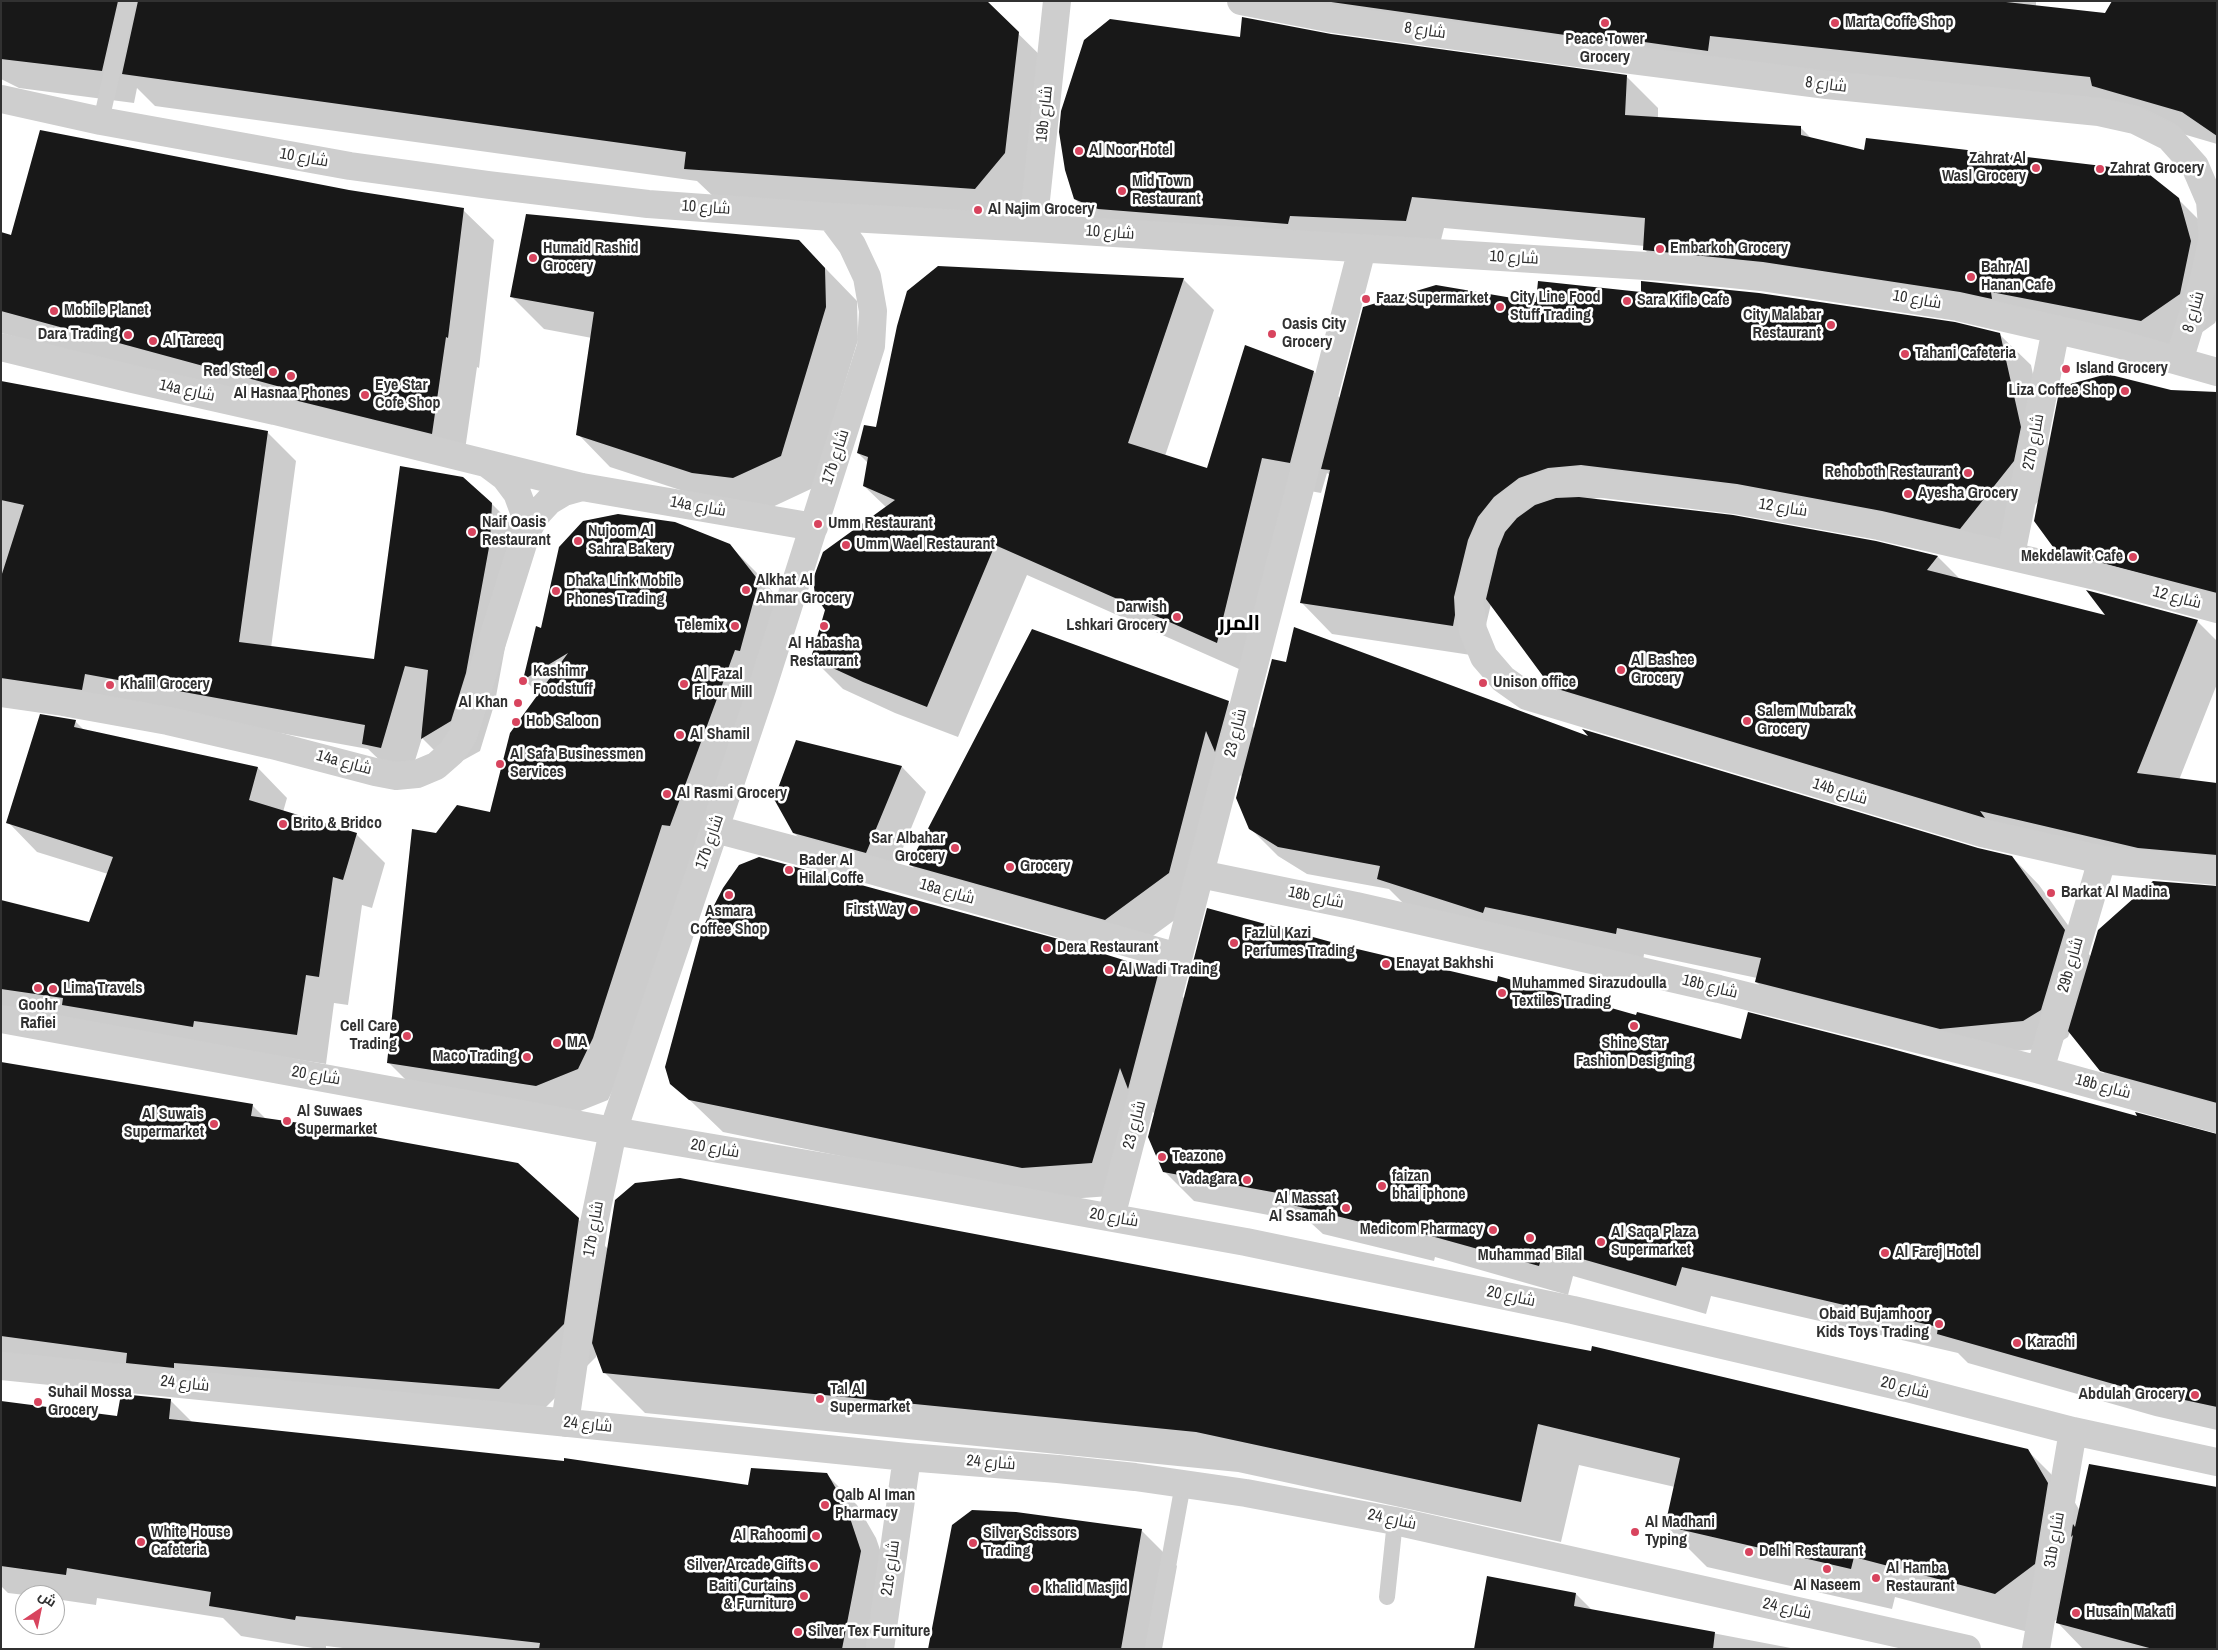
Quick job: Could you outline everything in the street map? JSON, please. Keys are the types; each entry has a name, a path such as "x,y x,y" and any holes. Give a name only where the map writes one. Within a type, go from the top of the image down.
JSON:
{"street":[{"name":"19b شارع","path":"1033,228 1057,1"},
{"name":"شارع 8","path":"1241,1 1334,19 1609,58 1836,86 2099,112 2135,120 2169,137 2195,166 2210,201 2213,238 2205,276 2179,361"},
{"name":"شارع 10","path":"1,99 101,121 350,166 648,204 831,217 1662,267 1761,277 1958,307 2056,328 2217,372"},
{"name":"17b شارع","path":"565,1423 594,1224 613,1131 814,527 862,380 872,338 873,311 866,277 852,245 831,217"},
{"name":"شارع 23","path":"1111,1217 1362,249"},
{"name":"27b شارع","path":"2012,555 2056,328"},
{"name":"14a شارع","path":"1,347 275,411 582,487 814,527"},
{"name":"14a شارع","path":"489,465 505,477 517,494 524,512 527,531"},
{"name":"شارع 12","path":"1484,657 1473,630 1469,602 1483,544 1492,524 1506,507 1528,492 1553,483 1579,481 1735,500 1879,526 2012,555 2217,609"},
{"name":"14a شارع","path":"1,693 168,721 272,744 375,772 396,776 417,774 436,766 452,752 463,735 527,531 536,515 549,501 564,492 582,487"},
{"name":"14b شارع","path":"1484,657 1503,680 1527,696 1973,831 2102,860 2217,871"},
{"name":"18a شارع","path":"715,829 874,870 1178,957"},
{"name":"29b شارع","path":"2040,1070 2102,860"},
{"name":"18b شارع","path":"1200,874 1356,906 1640,970 2040,1070 2217,1119"},
{"name":"شارع 20","path":"1,1019 613,1131 1111,1217 1274,1248 1573,1310 1897,1386 2073,1431 2217,1462"},
{"name":"شارع 24","path":"1,1366 907,1457 1058,1469 1246,1493 1395,1521 1967,1649"},
{"name":"31b شارع","path":"2036,1649 2073,1431"},
{"name":"21c شارع","path":"880,1649 907,1457"}],"lane":[{"path":"101,121 128,1"},
{"path":"1153,1649 1183,1484"},
{"path":"1387,1597 1395,1521"}],"building":[{"path":"1,1 118,1 102,71 1,59"},
{"path":"138,1 987,1 1019,32 1005,153 975,189 684,169 686,152 122,74"},
{"path":"1324,1 1997,1 2105,13 2112,1 2217,1 2217,136 2182,112 2092,86 2090,77 1710,36 1708,51 1630,40 1629,44"},
{"path":"1242,17 1331,34 1627,75 1625,115 1801,126 1801,135 1864,150 1866,138 2145,171 2179,198 2191,241 2180,294 2141,321 1991,292 1992,299 1960,292 1763,262 1643,250 1645,218 1412,197 1406,221 1290,216 1288,224 1098,209 1074,199 1065,170 1059,132 1061,111 1084,40 1110,19 1240,37"},
{"path":"40,130 349,190 464,208 448,338 446,337 432,434 286,398 288,389 1,311 1,232 11,235"},
{"path":"526,214 799,240 825,268 826,307 781,456 733,478 692,473 576,435 594,312 510,297"},
{"path":"938,266 1184,278 1128,443 1207,468 1245,345 1314,371 1290,463 1262,458 1217,643 995,545 927,707 863,682 811,658 825,610 815,595 813,579 823,552 895,500 863,486 868,457 857,453 864,425 876,427 897,326 907,291"},
{"path":"1538,281 1641,292 1641,281 1759,293 1955,322 2000,333 2021,427 2014,461 1960,529 1882,511 1737,484 1581,465 1548,468 1519,478 1494,497 1478,517 1468,540 1454,597 1455,615 1453,626 1300,603 1330,470 1321,469 1363,307 1436,285 1536,302"},
{"path":"2107,374 2171,390 2217,392 2217,593 2056,551 2034,521 2058,397 2063,386"},
{"path":"1,381 268,431 239,642 374,659 400,466 463,477 492,503 490,542 466,673 451,721 421,739 428,670 405,666 381,748 362,744 365,725 85,674 82,690 1,678 1,577 24,505 1,500"},
{"path":"1579,497 1733,515 1876,541 1938,556 1927,570 2105,615 2086,590 2198,620 2137,773 2217,783 2217,855 2138,848 1980,811 1985,818 1551,687 1486,599 1498,549 1505,532 1517,518 1535,505 1556,498"},
{"path":"618,514 675,522 730,544 759,581 740,651 735,650 670,826 662,825 593,1038 578,1069 536,1086 387,1063 412,829 436,833 457,805 490,812 510,733 568,653 523,680 536,626 541,628 559,547 583,521"},
{"path":"1294,627 1588,736 1582,729 1978,848 2012,856 2065,930 2041,1010 2023,1021 1940,1029 1755,982 1761,958 1617,928 1616,934 1485,907 1483,913 1377,879 1380,866 1278,847 1249,829 1236,798 1272,659 1286,662"},
{"path":"1032,629 1229,701 1215,752 1206,731 1169,873 1105,920 909,865"},
{"path":"40,714 76,720 74,727 258,767 249,800 357,833 343,880 333,877 319,977 306,975 297,1035 194,1021 193,1027 62,1005 63,998 1,989 1,900 89,922 113,857 6,823"},
{"path":"796,740 902,766 866,853 793,833 774,799"},
{"path":"759,857 1073,943 1159,971 1128,1089 1120,1068 1092,1163 1022,1168 689,1100 670,1084 665,1067 703,927 723,888 739,865"},
{"path":"2153,881 2217,886 2217,1103 2100,1071 2068,1031 2098,930"},
{"path":"1207,908 1353,948 1497,982 1498,976 1636,1015 1637,1012 1741,1039 1748,1012 1885,1047 2137,1116 2135,1112 2217,1134 2217,1407 2124,1387 1937,1334 1938,1327 1682,1267 1676,1286 1544,1248 1539,1266 1406,1229 1405,1233 1292,1205 1294,1196 1163,1172 1148,1137"},
{"path":"1,1062 253,1104 251,1116 370,1133 369,1136 518,1163 579,1218 564,1324 499,1389 174,1363 174,1368 126,1363 127,1353 1,1336"},
{"path":"680,1178 1591,1351 1592,1346 2028,1449 2048,1483 2035,1564 1995,1594 1854,1557 1851,1569 1665,1526 1680,1458 1538,1424 1521,1502 1196,1432 603,1373 592,1343 615,1200 635,1183"},
{"path":"121,1394 171,1399 169,1419 564,1461 564,1458 748,1485 751,1468 827,1473 846,1506 861,1551 842,1649 539,1649 540,1643 296,1616 295,1620 209,1606 211,1592 67,1568 66,1575 1,1566 1,1401 117,1416"},
{"path":"2089,1464 2217,1487 2217,1649 2153,1649 2056,1623 2073,1535 2071,1537 2073,1524 2075,1527"},
{"name":"khalid Masjid","path":"972,1510 1016,1512 1142,1529 1121,1649 928,1649 952,1525"},
{"path":"1487,1576 1576,1593 1574,1606 1715,1632 1713,1649 1474,1649"}],"place":[{"name":"Peace Tower Grocery","path":"1605,23"},
{"name":"Marta Coffe Shop","path":"1835,23"},
{"name":"Al Noor Hotel","path":"1079,151"},
{"name":"Zahrat Al Wasl Grocery","path":"2036,168"},
{"name":"Zahrat Grocery","path":"2100,169"},
{"name":"Mid Town Restaurant","path":"1122,191"},
{"name":"Al Najim Grocery","path":"978,210"},
{"name":"Embarkoh Grocery","path":"1660,249"},
{"name":"Humaid Rashid Grocery","path":"533,258"},
{"name":"Bahr Al Hanan Cafe","path":"1971,277"},
{"name":"Faaz Supermarket","path":"1366,299"},
{"name":"Sara Kifle Cafe","path":"1627,301"},
{"name":"City Line Food Stuff Trading","path":"1500,307"},
{"name":"Mobile Planet","path":"54,311"},
{"name":"City Malabar Restaurant","path":"1831,325"},
{"name":"Oasis City Grocery","path":"1272,334"},
{"name":"Dara Trading","path":"128,335"},
{"name":"Al Tareeq","path":"153,341"},
{"name":"Tahani Cafeteria","path":"1905,354"},
{"name":"Island Grocery","path":"2066,369"},
{"name":"Red Steel","path":"273,372"},
{"name":"Al Hasnaa Phones","path":"291,376"},
{"name":"Liza Coffee Shop","path":"2125,391"},
{"name":"Eye Star Cofe Shop","path":"365,395"},
{"name":"Rehoboth Restaurant","path":"1968,473"},
{"name":"Ayesha Grocery","path":"1908,494"},
{"name":"Umm Restaurant","path":"818,524"},
{"name":"Naif Oasis Restaurant","path":"472,532"},
{"name":"Nujoom Al Sahra Bakery","path":"578,541"},
{"name":"Umm Wael Restaurant","path":"846,545"},
{"name":"Mekdelawit Cafe","path":"2133,557"},
{"name":"Alkhat Al Ahmar Grocery","path":"746,590"},
{"name":"Dhaka Link Mobile Phones Trading","path":"556,591"},
{"name":"Darwish Lshkari Grocery","path":"1177,617"},
{"name":"Telemix","path":"735,626"},
{"name":"Al Habasha Restaurant","path":"824,626"},
{"name":"Al Bashee Grocery","path":"1621,670"},
{"name":"Kashimr Foodstuff","path":"523,681"},
{"name":"Unison office","path":"1483,683"},
{"name":"Al Fazal Flour Mill","path":"684,684"},
{"name":"Khalil Grocery","path":"110,685"},
{"name":"Al Khan","path":"518,703"},
{"name":"Salem Mubarak Grocery","path":"1747,721"},
{"name":"Hob Saloon","path":"516,722"},
{"name":"Al Shamil","path":"680,735"},
{"name":"Al Safa Businessmen Services","path":"500,764"},
{"name":"Al Rasmi Grocery","path":"667,794"},
{"name":"Brito & Bridco","path":"283,824"},
{"name":"Sar Albahar Grocery","path":"955,848"},
{"name":"Grocery","path":"1010,867"},
{"name":"Bader Al Hilal Coffe","path":"789,870"},
{"name":"Barkat Al Madina","path":"2051,893"},
{"name":"Asmara Coffee Shop","path":"729,895"},
{"name":"First Way","path":"914,910"},
{"name":"Fazlul Kazi Perfumes Trading","path":"1234,943"},
{"name":"Dera Restaurant","path":"1047,948"},
{"name":"Enayat Bakhshi","path":"1386,964"},
{"name":"Al Wadi Trading","path":"1109,970"},
{"name":"Goohr Rafiei","path":"38,988"},
{"name":"Lima Travels","path":"53,989"},
{"name":"Muhammed Sirazudoulla Textiles Trading","path":"1502,993"},
{"name":"Shine Star Fashion Designing","path":"1634,1026"},
{"name":"Cell Care Trading","path":"407,1036"},
{"name":"MA","path":"557,1043"},
{"name":"Maco Trading","path":"527,1057"},
{"name":"Al Suwaes Supermarket","path":"287,1121"},
{"name":"Al Suwais Supermarket","path":"214,1124"},
{"name":"Teazone","path":"1162,1157"},
{"name":"Vadagara","path":"1247,1180"},
{"name":"faizan bhai iphone","path":"1382,1186"},
{"name":"Al Massat Al Ssamah","path":"1346,1208"},
{"name":"Medicom Pharmacy","path":"1493,1230"},
{"name":"Muhammad Bilal","path":"1530,1238"},
{"name":"Al Saqa Plaza Supermarket","path":"1601,1242"},
{"name":"Al Farej Hotel","path":"1885,1253"},
{"name":"Obaid Bujamhoor Kids Toys Trading","path":"1939,1324"},
{"name":"Karachi","path":"2017,1343"},
{"name":"Abdulah Grocery","path":"2195,1395"},
{"name":"Tal Al Supermarket","path":"820,1399"},
{"name":"Suhail Mossa Grocery","path":"38,1402"},
{"name":"Qalb Al Iman Pharmacy","path":"825,1505"},
{"name":"Al Madhani Typing","path":"1635,1532"},
{"name":"Al Rahoomi","path":"816,1536"},
{"name":"White House Cafeteria","path":"141,1542"},
{"name":"Silver Scissors Trading","path":"973,1543"},
{"name":"Delhi Restaurant","path":"1749,1552"},
{"name":"Silver Arcade Gifts","path":"814,1566"},
{"name":"Al Naseem","path":"1827,1569"},
{"name":"Al Hamba Restaurant","path":"1876,1578"},
{"name":"khalid Masjid","path":"1035,1589"},
{"name":"Baiti Curtains & Furniture","path":"804,1596"},
{"name":"Husain Makati","path":"2076,1613"},
{"name":"Silver Tex Furniture","path":"798,1632"}],"district":[{"name":"المرر","path":"1239,624"}]}
